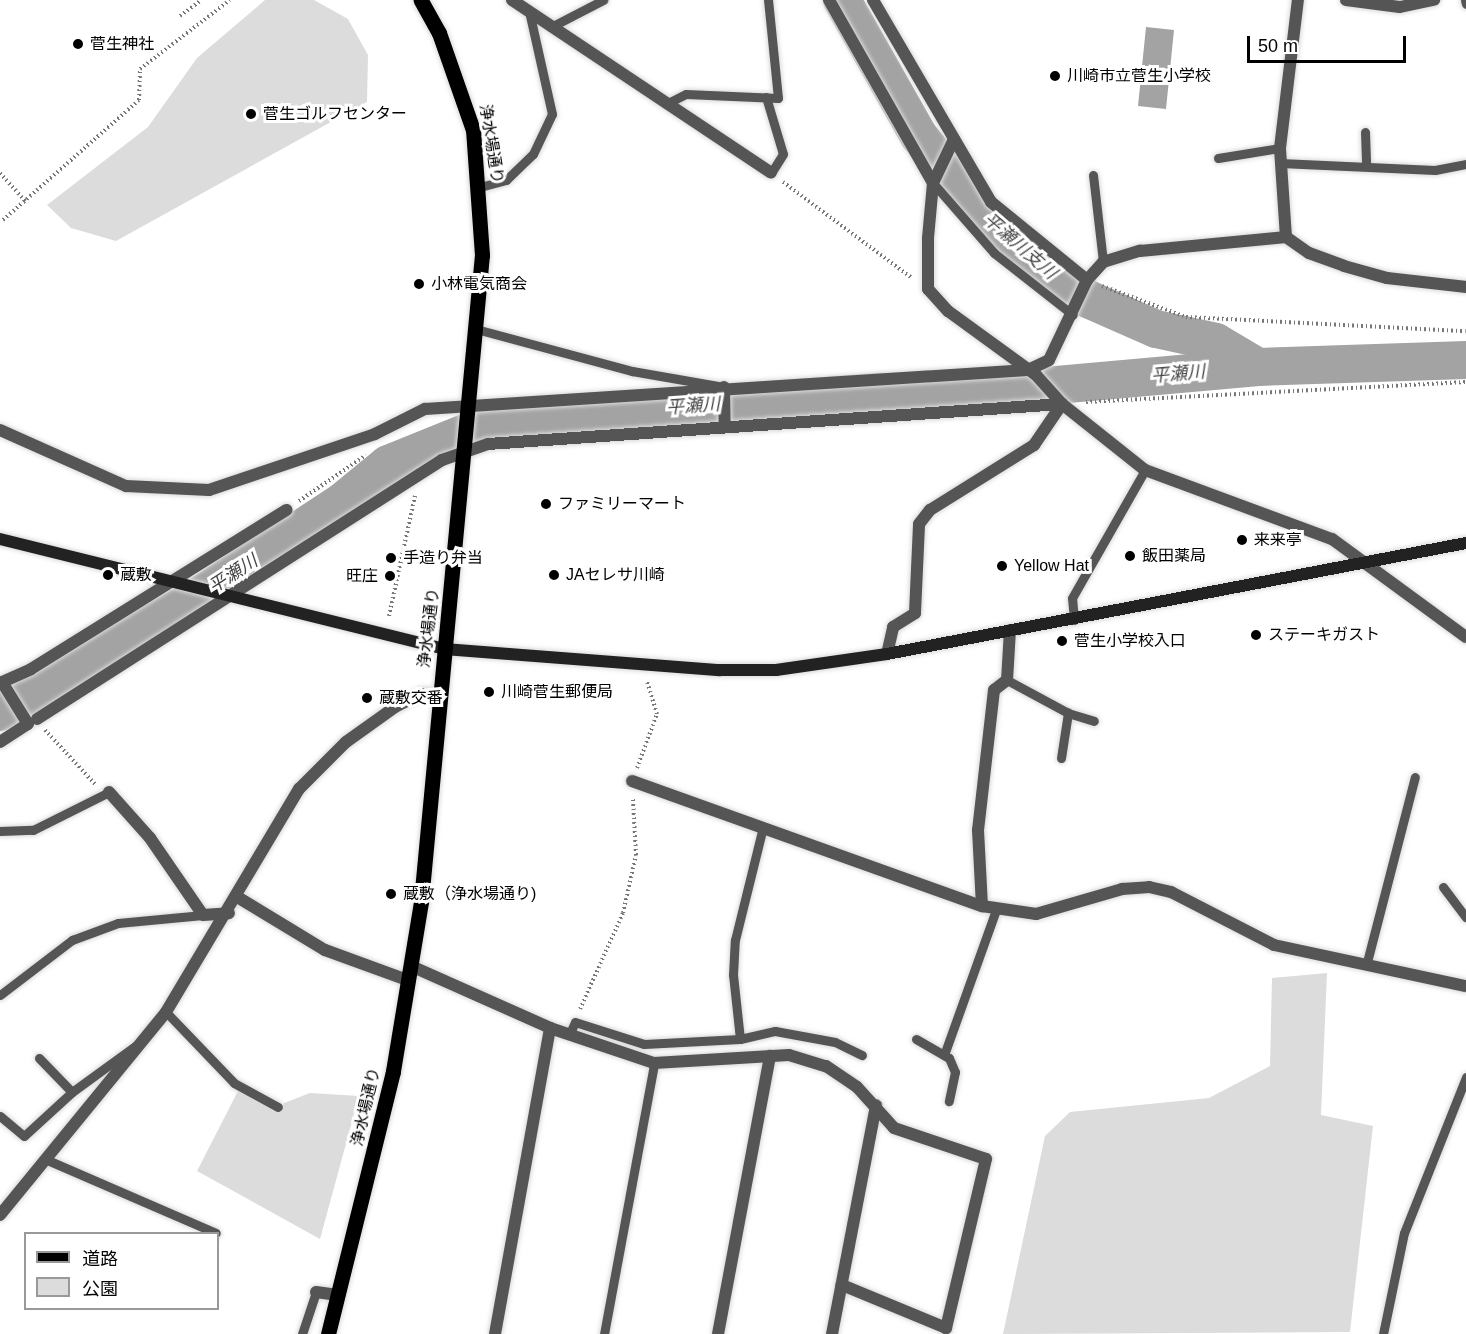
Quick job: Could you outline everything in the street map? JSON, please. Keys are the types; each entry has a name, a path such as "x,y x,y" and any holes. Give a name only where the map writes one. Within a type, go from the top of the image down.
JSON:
{"main road":[{"name":"浄水場通り","path":"328,1334 411,974 476,329 480,187 464,97 421,0"}],"street":[{"path":"512,0 771,173"},
{"path":"829,0 933,183"},
{"path":"873,0 991,202 1087,280"},
{"path":"1286,237 1280,148 1298,0"},
{"path":"1346,0 1362,6 1427,1"},
{"path":"954,139 933,183 928,290 948,311 1032,372 1060,401 1145,470 1332,539 1466,637"},
{"path":"0,430 126,486 209,490 375,434 425,409 724,387 1032,372 1049,360 1074,313 1087,280 1103,262 1140,252 1286,237 1308,253 1387,278 1466,287"},
{"path":"724,387 725,426"},
{"path":"0,742 225,595 418,475 494,442 1060,401"},
{"path":"886,654 893,627 915,613 919,524 930,510 1034,445 1060,401"},
{"path":"33,722 19,709 4,686 176,582 286,510"},
{"path":"0,539 444,649 720,670 776,670 886,654 1074,620 1466,543"},
{"path":"982,906 978,830 994,690 1007,680 1010,630"},
{"path":"0,1215 145,1040 166,1011 239,898 299,789 346,742 395,707 421,694 440,694"},
{"path":"632,781 996,910 1036,914 1122,889 1149,887 1171,892 1274,945 1367,962 1466,986"},
{"path":"109,792 150,838 203,915 229,913"},
{"path":"239,898 325,950 411,974 569,1035 654,1063 770,1056 826,1066 876,1105 894,1128 986,1159 946,1328 842,1285"},
{"path":"495,1334 550,1028"},
{"path":"718,1334 770,1056"},
{"path":"832,1334 876,1105"},
{"path":"316,1292 338,1295"}],"lane":[{"path":"551,27 603,0"},
{"path":"666,104 686,94 778,98 768,0"},
{"path":"1465,0 1466,4"},
{"path":"480,187 506,180 533,154 552,114 530,11"},
{"path":"766,98 783,154 771,173"},
{"path":"1365,132 1366,164"},
{"path":"1218,158 1280,148"},
{"path":"1280,162 1366,164 1435,170 1466,164"},
{"path":"1093,175 1103,262"},
{"path":"933,183 994,253 1074,313"},
{"path":"476,329 632,371 724,387"},
{"path":"1074,620 1072,598 1145,470"},
{"path":"1007,680 1068,713 1094,721"},
{"path":"1061,758 1068,713"},
{"path":"1367,962 1414,777"},
{"path":"0,831 33,830 109,792"},
{"path":"740,1039 733,975 735,940 763,827"},
{"path":"1443,887 1466,918"},
{"path":"944,1055 996,910"},
{"path":"0,995 72,940 118,923 203,915"},
{"path":"166,1011 234,1083 278,1107"},
{"path":"569,1035 575,1022 644,1044 740,1039 775,1031 806,1034 862,1056"},
{"path":"916,1039 944,1055 955,1072 949,1101"},
{"path":"0,1116 24,1136 72,1092 145,1040"},
{"path":"39,1058 72,1092"},
{"path":"604,1334 654,1063"},
{"path":"1383,1334 1404,1233 1466,1077"},
{"path":"45,1159 214,1232"},
{"path":"302,1334 316,1292"}],"path":[{"path":"180,16 201,0"},
{"path":"3,220 139,100 140,69 230,0"},
{"path":"0,173 25,201"},
{"path":"771,173 928,290"},
{"path":"1087,280 1186,316 1466,331"},
{"path":"1060,401 1466,382"},
{"path":"286,510 364,459"},
{"path":"389,615 406,551 418,475"},
{"path":"406,551 431,554"},
{"path":"575,1022 623,913 636,855 632,781 657,714 647,682"},
{"path":"33,722 40,725 109,792"}],"green space":[{"name":"菅生ゴルフセンター","path":"265,0 314,0 348,19 368,55 367,102 116,241 71,228 47,205 148,127 197,58"},
{"path":"1327,973 1321,1115 1373,1126 1350,1332 1003,1334 1045,1136 1070,1112 1209,1098 1270,1066 1272,978"},
{"path":"238,1091 278,1112 284,1103 310,1093 359,1096 320,1239 197,1171"}],"shaded area":[{"path":"1146,27 1174,30 1166,109 1138,106"}],"waterway":[{"name":"平瀬川支川","path":"842,0 919,136 995,229 1088,299 1156,329 1216,342 1258,367"},
{"name":"平瀬川","path":"0,712 197,597 343,501 388,464 497,420 882,392 1011,389 1258,367 1466,360"}],"place":[{"name":"菅生神社","path":"78,44"},
{"name":"川崎市立菅生小学校","path":"1055,76"},
{"name":"菅生ゴルフセンター","path":"251,114"},
{"name":"小林電気商会","path":"419,284"},
{"name":"ファミリーマート","path":"546,504"},
{"name":"来来亭","path":"1242,540"},
{"name":"飯田薬局","path":"1130,556"},
{"name":"手造り弁当","path":"391,558"},
{"name":"Yellow Hat","path":"1002,566"},
{"name":"蔵敷","path":"108,575"},
{"name":"JAセレサ川崎","path":"554,575"},
{"name":"旺庄","path":"390,576"},
{"name":"ステーキガスト","path":"1256,635"},
{"name":"菅生小学校入口","path":"1062,641"},
{"name":"川崎菅生郵便局","path":"489,692"},
{"name":"蔵敷交番","path":"367,698"},
{"name":"蔵敷（浄水場通り)","path":"391,894"}]}
